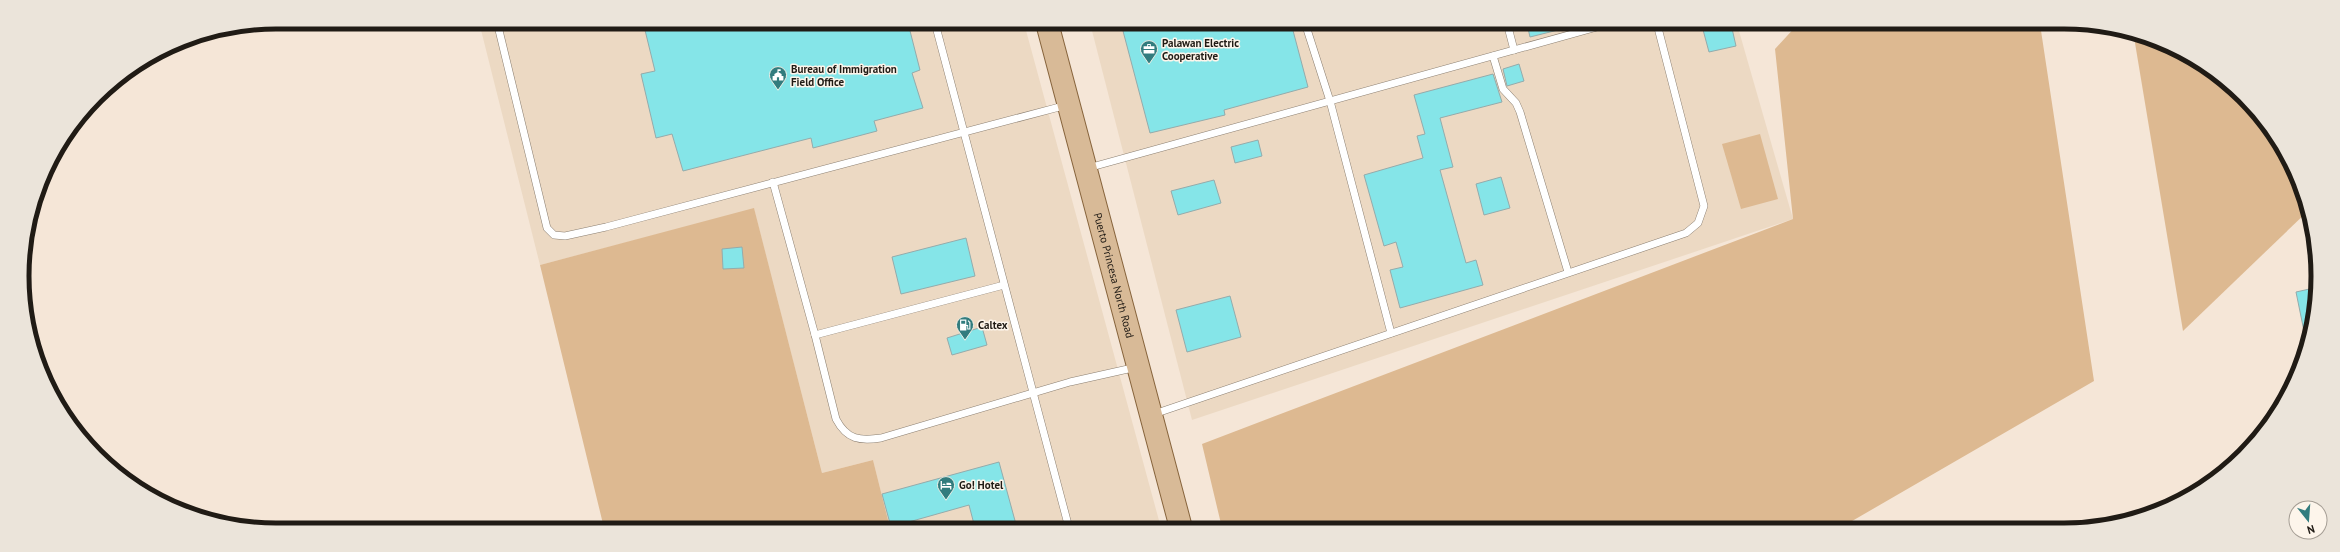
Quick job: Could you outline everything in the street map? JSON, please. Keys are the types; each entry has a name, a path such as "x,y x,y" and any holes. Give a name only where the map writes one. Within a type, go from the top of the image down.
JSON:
{"main road":[{"name":"Puerto Princesa North Road","path":"1049,29 1180,523"}],"lane":[{"path":"499,29 547,228 554,235 565,236 606,227 1069,104"},
{"path":"937,29 1068,523"},
{"path":"1308,29 1330,101 1391,333"},
{"path":"1508,29 1514,50"},
{"path":"1086,168 1590,29"},
{"path":"1150,415 1686,233 1698,223 1704,206 1658,29"},
{"path":"1493,56 1503,89 1516,103 1520,112 1568,272"},
{"path":"773,182 815,335 836,419 842,431 852,437 864,440 881,438 1032,392 1139,366"},
{"path":"815,335 1004,285"}],"shaded area":[{"path":"481,29 1026,29 1160,523 889,523 873,460 822,473 754,209 540,265"},
{"path":"1092,29 1738,29 1793,219 1192,420"},
{"path":"1793,29 2041,29 2094,381 1849,523 1221,523 1202,444 1793,219 1775,49"},
{"path":"2134,39 2159,48 2188,62 2214,80 2239,101 2260,126 2286,167 2304,215 2183,331"},
{"path":"1760,134 1778,199 1741,209 1722,144"},
{"path":"754,208 822,473 873,460 889,523 603,523 540,265"}],"building":[{"path":"645,29 910,29 920,70 912,73 923,108 874,121 877,131 813,148 811,138 683,171 672,134 656,138 641,74 655,71"},
{"path":"1130,29 1293,29 1308,87 1224,110 1225,115 1150,133 1123,31"},
{"path":"1528,29 1562,29 1530,37"},
{"path":"1703,29 1732,29 1736,46 1709,52"},
{"path":"1519,64 1524,81 1507,86 1503,69"},
{"path":"1493,74 1502,102 1440,118 1453,167 1440,170 1466,263 1476,260 1483,285 1400,308 1390,270 1403,267 1396,242 1384,246 1364,175 1423,158 1417,136 1425,134 1414,95"},
{"path":"1258,140 1262,156 1235,163 1231,147"},
{"path":"1501,177 1510,208 1484,215 1476,184"},
{"path":"1214,180 1221,203 1178,215 1171,191"},
{"path":"966,238 975,276 901,294 892,257"},
{"path":"742,247 744,268 723,269 722,249"},
{"path":"2310,289 2309,308 2304,333 2296,292"},
{"path":"1230,296 1241,337 1187,352 1176,310"},
{"path":"982,327 987,345 952,355 947,338"},
{"name":"Go! Hotel","path":"999,462 1016,523 974,523 969,505 905,523 890,523 882,494"}],"place":[{"name":"Palawan Electric Cooperative","path":"1149,64"},
{"name":"Bureau of Immigration Field Office","path":"778,90"},
{"name":"Caltex","path":"965,340"},
{"name":"Go! Hotel","path":"946,500"}]}
